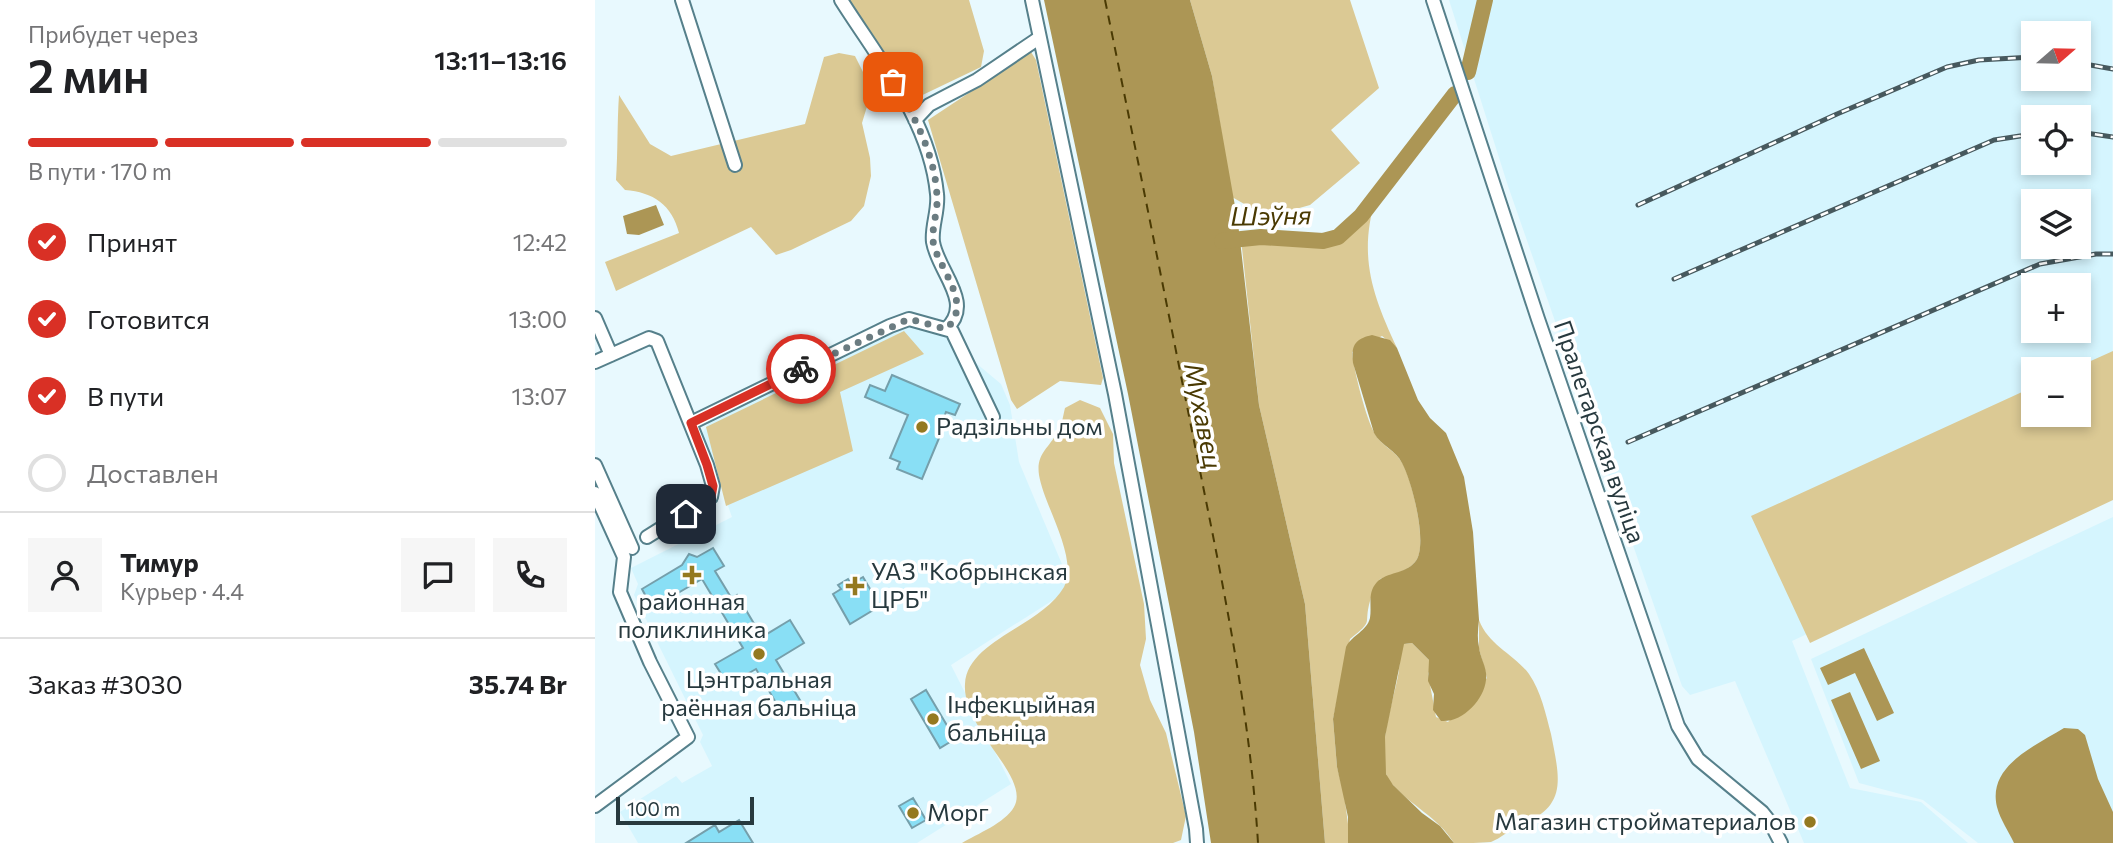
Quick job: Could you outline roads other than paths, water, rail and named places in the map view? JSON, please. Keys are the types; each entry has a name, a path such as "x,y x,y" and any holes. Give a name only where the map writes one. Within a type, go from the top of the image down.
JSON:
{"street":[{"path":"682,0 735,165"},
{"path":"841,0 907,102 925,143 937,195 933,243 959,306 956,318 946,329"},
{"path":"1031,0 1115,394 1197,843"},
{"name":"Пралетарская вуліца","path":"1433,0 1538,319 1678,726 1698,759 1762,812 1781,843"},
{"path":"915,120 929,105 977,80 1039,38"},
{"path":"595,318 611,355"},
{"path":"691,423 909,319 946,329 956,337 993,417"},
{"path":"595,362 649,338 657,341 710,475 711,497 647,537 638,536 625,546"},
{"path":"595,465 625,546 620,592 650,662 688,737 595,806"},
{"path":"595,493 625,546"}],"water":[{"name":"Мухавец","path":"1044,0 1190,0 1212,76 1238,223 1259,405 1305,604 1325,843 1211,843 1194,732 1128,394"},
{"path":"656,205 664,225 639,235 627,234 623,216"},
{"path":"1372,335 1390,340 1397,348 1418,400 1430,418 1446,433 1464,477 1473,532 1478,640 1486,672 1481,695 1464,714 1449,721 1441,721 1433,710 1434,694 1428,681 1429,660 1412,643 1404,644 1385,737 1386,774 1393,785 1440,826 1454,843 1348,843 1348,817 1337,767 1333,719 1346,647 1363,630 1370,618 1374,586 1386,576 1411,566 1419,554 1420,543 1414,498 1406,472 1399,459 1374,433 1353,363 1355,344"},
{"path":"1864,648 1894,713 1877,721 1855,673 1828,685 1820,668"},
{"path":"1850,692 1880,761 1861,769 1831,700"},
{"path":"2064,728 2078,729 2085,735 2098,779 2113,812 2113,843 2014,843 1997,807 1999,780 2006,769 2027,750"}],"waterway":[{"name":"Шэўня","path":"1468,72 1485,0"},
{"name":"Шэўня","path":"1222,241 1261,237 1323,241 1338,237 1361,216 1455,94"}],"railway":[{"path":"1638,205 1947,67 1979,60 2021,58"},
{"path":"2091,65 2113,69"},
{"path":"2091,134 2113,137"},
{"path":"1674,279 1994,140 2021,136"},
{"path":"1628,442 2040,264 2096,254 2113,254"}],"place":[{"name":"Радзільны дом","path":"922,427"},
{"name":"районная поликлиника","path":"692,575"},
{"name":"УАЗ \"Кобрынская ЦРБ\"","path":"855,586"},
{"name":"Цэнтральная раённая бальніца","path":"759,654"},
{"name":"Інфекцыйная бальніца","path":"933,719"},
{"name":"Морг","path":"913,813"},
{"name":"Магазин стройматериалов","path":"1810,822"}]}
